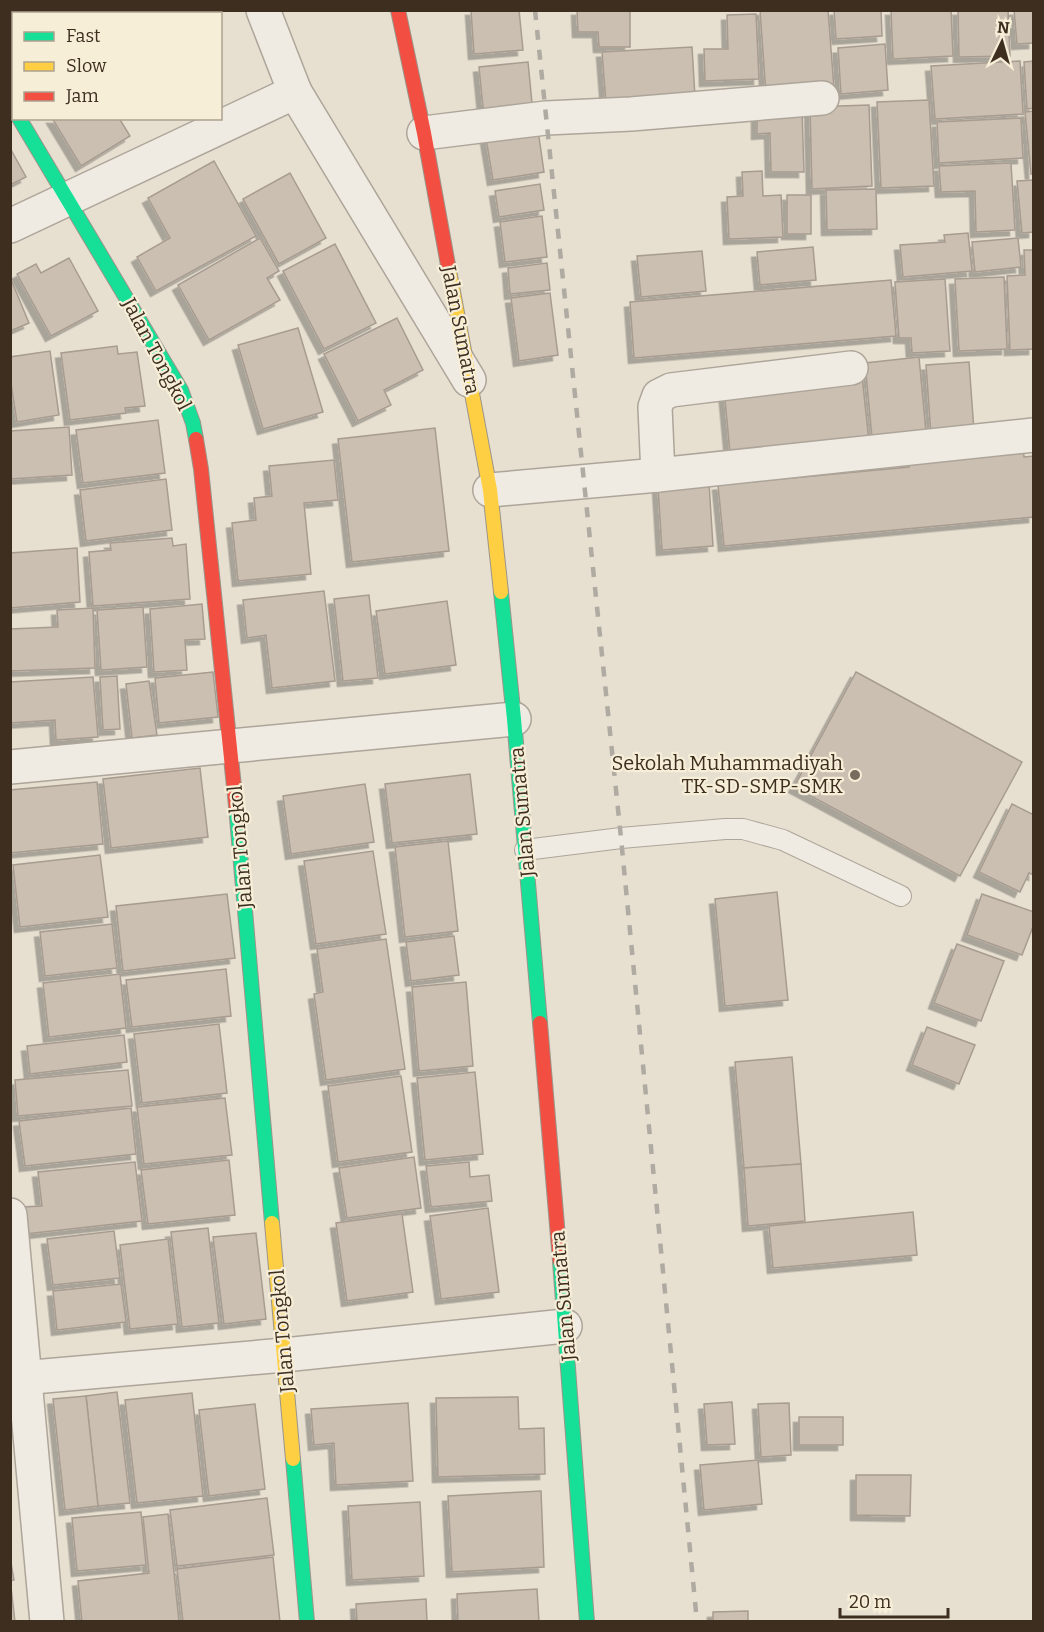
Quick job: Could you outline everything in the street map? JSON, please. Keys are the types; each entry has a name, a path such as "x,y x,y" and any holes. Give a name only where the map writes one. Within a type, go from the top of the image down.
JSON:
{"main road":[{"name":"Jalan Sumatra","path":"398,10 424,133 490,490 514,719 565,1326 587,1622"},
{"name":"Jalan Tongkol","path":"20,120 181,390 194,423 231,747 307,1622"}],"street":[{"path":"263,10 295,92 472,384"},
{"path":"10,226 295,92"},
{"path":"424,133 546,118 631,114 822,98"},
{"path":"658,475 655,407 659,396 671,390 851,368"},
{"path":"490,490 658,475 1034,435"},
{"path":"10,767 514,719"},
{"path":"10,1215 18,1378 46,1622"},
{"path":"18,1378 284,1355 565,1326"}],"lane":[{"path":"525,850 621,838 743,829 783,840 901,896"}],"building":[{"path":"10,10 34,12 12,12 10,54"},
{"path":"133,10 182,10 182,12 130,12"},
{"path":"471,10 519,10 523,50 474,54"},
{"path":"577,10 630,10 630,47 599,47 598,32 578,32"},
{"path":"760,10 828,10 834,89 766,94"},
{"path":"834,10 881,10 882,36 836,39"},
{"path":"891,10 951,10 953,56 893,59"},
{"path":"958,10 1008,10 1010,56 959,57"},
{"path":"1014,10 1034,10 1034,43 1017,44"},
{"path":"756,14 759,79 705,81 704,49 728,49 727,15"},
{"path":"885,44 888,90 841,94 838,48"},
{"path":"692,47 695,97 606,103 602,52"},
{"path":"1020,61 1023,114 935,119 931,66"},
{"path":"1034,61 1034,108 1027,109 1024,62"},
{"path":"528,62 533,113 484,118 479,67"},
{"path":"929,100 934,186 881,188 877,102"},
{"path":"869,105 872,186 812,189 810,107"},
{"path":"802,111 804,172 771,172 770,133 757,134 757,112"},
{"path":"1034,111 1034,174 1031,174 1025,112"},
{"path":"1021,118 1023,158 939,163 937,122"},
{"path":"53,120 120,120 130,136 81,166"},
{"path":"538,130 544,172 493,180 486,138"},
{"path":"10,148 26,177 10,185"},
{"path":"214,161 256,236 156,291 137,257 170,238 148,198"},
{"path":"1011,163 1015,230 976,232 975,191 941,192 939,166"},
{"path":"762,171 763,196 781,195 783,237 729,239 727,197 743,196 742,172"},
{"path":"290,173 326,238 279,264 243,199"},
{"path":"1034,180 1034,232 1022,233 1017,181"},
{"path":"540,184 544,210 499,217 495,191"},
{"path":"876,189 877,229 827,230 826,190"},
{"path":"787,195 811,195 811,234 787,234"},
{"path":"542,216 547,257 505,262 500,222"},
{"path":"968,233 972,271 903,277 900,245 945,242 944,235"},
{"path":"260,238 279,271 267,278 280,300 209,340 178,285"},
{"path":"1018,238 1021,267 975,272 972,242"},
{"path":"335,244 376,323 324,349 283,271"},
{"path":"813,247 816,280 760,285 757,252"},
{"path":"1024,250 1034,250 1034,349 1010,350 1007,276 1025,275"},
{"path":"702,251 706,291 641,297 637,256"},
{"path":"69,258 98,311 51,336 17,274 36,264 41,273"},
{"path":"547,263 550,290 510,294 508,268"},
{"path":"10,277 29,323 10,331"},
{"path":"1004,277 1007,349 959,351 955,279"},
{"path":"945,279 950,351 912,353 911,338 899,338 895,282"},
{"path":"891,280 896,336 634,358 630,302"},
{"path":"550,293 558,355 519,361 511,298"},
{"path":"397,318 423,370 384,390 391,405 358,421 324,354"},
{"path":"298,328 323,412 263,429 238,345"},
{"path":"117,346 118,354 137,352 145,406 125,408 126,413 70,420 61,353"},
{"path":"50,351 59,415 17,422 10,377 10,357"},
{"path":"919,357 927,443 873,448 865,363"},
{"path":"969,362 974,431 931,435 926,365"},
{"path":"862,376 870,451 731,464 724,389"},
{"path":"158,420 165,473 83,483 76,430"},
{"path":"69,427 72,475 10,479 10,431"},
{"path":"435,428 449,551 352,562 338,439"},
{"path":"1023,442 1024,457 1034,456 1034,517 724,546 718,485 909,467 908,452"},
{"path":"334,460 338,500 304,503 311,574 238,581 232,523 256,520 254,498 272,496 269,466"},
{"path":"166,479 172,530 86,541 80,490"},
{"path":"709,483 713,546 662,550 658,486"},
{"path":"172,538 173,546 186,544 190,599 93,606 89,552 111,550 110,543"},
{"path":"77,548 80,602 10,608 10,553"},
{"path":"324,591 335,681 272,688 266,635 247,638 243,600"},
{"path":"369,595 378,678 343,681 334,599"},
{"path":"447,601 456,665 385,674 376,611"},
{"path":"202,604 205,639 185,640 187,670 154,672 150,609"},
{"path":"143,607 147,667 101,670 97,610"},
{"path":"93,608 95,668 10,671 10,629 58,627 57,610"},
{"path":"213,672 218,717 159,723 155,678"},
{"path":"856,672 1022,762 960,876 794,787"},
{"path":"117,676 120,729 103,730 100,677"},
{"path":"93,677 98,737 56,740 55,720 10,723 10,682"},
{"path":"149,681 157,735 132,738 126,684"},
{"path":"200,768 208,837 111,848 103,779"},
{"path":"470,774 477,834 392,843 385,784"},
{"path":"97,782 103,844 10,853 10,790"},
{"path":"365,784 374,842 291,854 283,796"},
{"path":"1012,804 1034,815 1034,875 1029,873 1020,892 979,872"},
{"path":"448,841 458,931 405,937 395,847"},
{"path":"373,851 386,934 316,944 304,861"},
{"path":"100,855 108,917 20,927 13,865"},
{"path":"777,892 788,1000 725,1006 715,899"},
{"path":"227,894 235,958 123,971 116,906"},
{"path":"982,894 1034,912 1034,924 1022,955 967,935"},
{"path":"112,924 117,968 45,976 40,932"},
{"path":"454,936 459,975 411,981 406,942"},
{"path":"386,939 405,1069 326,1080 314,994 323,992 317,949"},
{"path":"957,944 1004,961 981,1021 934,1003"},
{"path":"226,969 231,1016 132,1027 126,980"},
{"path":"120,974 126,1028 49,1037 43,983"},
{"path":"466,982 473,1066 419,1071 412,987"},
{"path":"219,1024 227,1093 142,1103 134,1034"},
{"path":"927,1027 975,1045 959,1084 912,1065"},
{"path":"124,1035 127,1062 30,1074 27,1046"},
{"path":"792,1057 801,1164 744,1168 735,1062"},
{"path":"128,1070 132,1106 18,1116 15,1080"},
{"path":"475,1072 483,1154 425,1160 417,1078"},
{"path":"401,1076 412,1152 338,1162 328,1086"},
{"path":"225,1098 232,1155 144,1164 137,1107"},
{"path":"131,1108 136,1154 25,1166 19,1121"},
{"path":"414,1157 421,1208 347,1218 339,1168"},
{"path":"229,1160 235,1215 148,1224 141,1170"},
{"path":"135,1162 142,1221 25,1234 22,1207 42,1206 38,1172"},
{"path":"469,1162 470,1177 489,1175 492,1201 431,1207 426,1166"},
{"path":"801,1164 805,1221 748,1226 744,1168"},
{"path":"488,1208 499,1292 441,1299 430,1216"},
{"path":"913,1212 917,1255 773,1268 769,1226"},
{"path":"402,1214 413,1292 347,1301 336,1223"},
{"path":"208,1228 219,1323 182,1327 171,1232"},
{"path":"114,1231 120,1278 53,1285 47,1239"},
{"path":"256,1233 266,1319 224,1324 213,1237"},
{"path":"168,1239 178,1324 130,1329 120,1245"},
{"path":"121,1284 126,1322 57,1330 53,1291"},
{"path":"117,1392 130,1503 98,1506 86,1396"},
{"path":"192,1393 203,1496 137,1503 125,1400"},
{"path":"86,1396 98,1506 65,1510 53,1399"},
{"path":"518,1397 519,1429 544,1428 545,1474 438,1477 436,1398"},
{"path":"732,1402 735,1444 707,1445 704,1404"},
{"path":"408,1403 413,1481 336,1485 334,1443 314,1445 311,1409"},
{"path":"789,1403 791,1455 761,1457 758,1404"},
{"path":"255,1404 265,1489 209,1496 199,1410"},
{"path":"799,1417 843,1417 843,1445 799,1445"},
{"path":"758,1460 762,1504 704,1510 700,1465"},
{"path":"856,1475 911,1475 910,1516 856,1515"},
{"path":"541,1491 544,1567 452,1572 448,1496"},
{"path":"267,1498 274,1555 177,1566 170,1510"},
{"path":"420,1502 424,1576 352,1580 348,1506"},
{"path":"141,1512 146,1565 77,1571 72,1518"},
{"path":"168,1514 179,1622 82,1622 78,1581 149,1573 143,1517"},
{"path":"10,1557 14,1580 10,1581"},
{"path":"273,1557 280,1622 183,1622 177,1569"},
{"path":"11,1587 15,1622 10,1622"},
{"path":"537,1589 539,1622 458,1622 457,1594"},
{"path":"426,1599 427,1622 357,1622 356,1604"},
{"path":"748,1611 748,1622 713,1622 713,1612"}],"railway":[{"path":"535,10 621,838 697,1622"}],"traffic: fast":[{"path":"20,120 181,390 193,423 196,439"},
{"path":"501,592 540,1023"},
{"path":"236,806 272,1223"},
{"path":"560,1261 587,1622"},
{"path":"293,1459 307,1622"}],"traffic: slow":[{"path":"448,265 490,490 501,592"},
{"path":"272,1223 293,1459"}],"traffic: jam":[{"path":"398,10 424,133 448,265"},
{"path":"196,439 236,806"},
{"path":"540,1023 560,1261"}],"place":[{"name":"Sekolah Muhammadiyah TK-SD-SMP-SMK","path":"855,775"}]}
